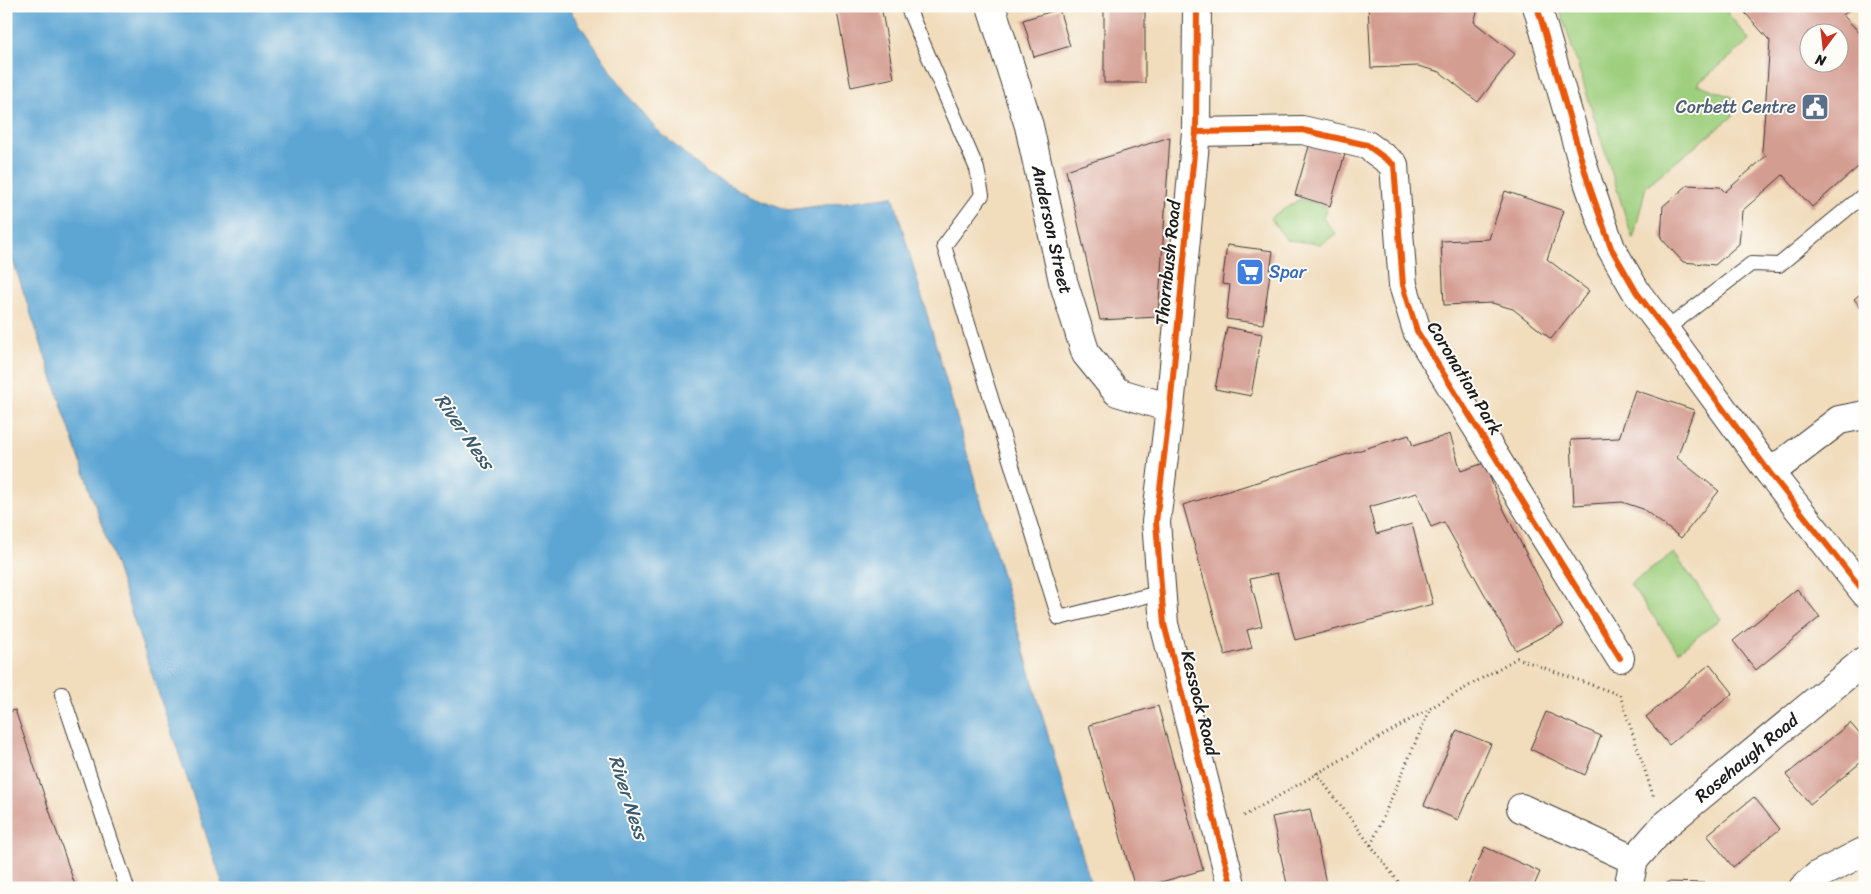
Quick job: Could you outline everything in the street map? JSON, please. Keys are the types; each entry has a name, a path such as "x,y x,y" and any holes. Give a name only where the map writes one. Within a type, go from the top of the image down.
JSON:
{"street":[{"name":"Anderson Street","path":"991,6 1029,126 1064,281 1086,354 1117,392 1170,408"},
{"name":"Thornbush Road","path":"1156,522 1170,408 1196,132 1197,6"},
{"path":"1538,6 1588,182 1611,248 1638,293 1770,473 1865,593"},
{"name":"Coronation Park","path":"1196,132 1302,130 1367,145 1394,165 1404,285 1417,332 1620,658"},
{"path":"1770,473 1839,420 1865,415"},
{"name":"Kessock Road","path":"1156,522 1164,624 1232,888"},
{"name":"Rosehaugh Road","path":"1628,888 1634,860 1663,827 1865,660"},
{"path":"1521,808 1634,860"},
{"path":"1803,888 1818,875 1865,851"}],"lane":[{"path":"907,6 977,169 982,195 944,246 1059,618 1162,592"},
{"path":"1665,330 1750,264 1779,265 1865,194"},
{"path":"62,694 127,888"}],"path":[{"path":"1217,831 1517,658 1620,695 1663,827"},
{"path":"1371,845 1430,708"},
{"path":"1316,774 1403,888"}],"green space":[{"path":"1559,6 1722,6 1750,41 1697,84 1732,97 1733,116 1646,186 1633,240"},
{"path":"1300,199 1327,207 1323,218 1336,234 1321,244 1287,240 1270,218"},
{"path":"1674,553 1721,619 1678,651 1630,584"}],"water":[{"name":"River Ness","path":"6,6 567,6 629,97 656,129 708,174 749,195 788,210 893,196 1092,888 224,888 6,240"}],"building":[{"path":"836,6 881,6 894,78 851,87"},
{"path":"1104,6 1145,6 1145,83 1104,83"},
{"path":"1368,6 1479,6 1474,22 1515,54 1478,102 1440,72 1418,66 1371,68"},
{"name":"Corbett Centre","path":"1739,6 1854,6 1843,15 1865,39 1865,161 1812,207 1783,175 1742,211 1739,244 1715,265 1683,262 1661,238 1663,206 1688,185 1720,187 1725,192 1766,156 1762,151 1770,41"},
{"path":"1059,9 1070,46 1034,57 1023,20"},
{"path":"1170,137 1158,317 1100,320 1066,170"},
{"path":"1310,143 1345,154 1330,206 1295,195"},
{"path":"1505,191 1564,211 1547,259 1589,291 1551,339 1513,309 1492,303 1444,305 1441,241 1489,239"},
{"path":"1227,245 1273,251 1263,324 1226,319 1230,285 1222,284"},
{"path":"1865,290 1865,312 1854,299"},
{"path":"1227,327 1262,334 1251,396 1215,389"},
{"path":"1635,390 1694,410 1677,458 1719,491 1681,538 1643,509 1622,502 1574,505 1571,440 1619,438"},
{"path":"1450,434 1461,471 1484,463 1499,500 1563,626 1516,650 1444,522 1431,527 1417,493 1369,507 1376,534 1412,524 1433,604 1295,640 1277,573 1250,579 1262,626 1247,630 1252,648 1225,655 1183,505 1409,435 1413,446"},
{"path":"1797,589 1820,617 1756,670 1733,641"},
{"path":"1710,664 1733,693 1669,745 1646,717"},
{"path":"1158,706 1203,870 1135,888 1089,725"},
{"path":"15,710 76,888 6,888 6,713"},
{"path":"1546,712 1601,736 1585,775 1530,749"},
{"path":"1850,723 1865,740 1865,759 1810,804 1786,775"},
{"path":"1457,730 1491,744 1458,820 1424,805"},
{"path":"1754,797 1780,829 1733,867 1707,835"},
{"path":"1310,809 1327,888 1288,888 1272,817"},
{"path":"1485,847 1540,872 1533,888 1476,888 1468,884"},
{"path":"1667,882 1704,883 1704,888 1667,888"}],"cycle path":[{"path":"1197,6 1196,132 1170,408 1156,522 1164,624 1232,888"},
{"path":"1537,6 1588,182 1611,248 1637,293 1770,473 1865,593"},
{"path":"1196,132 1302,130 1367,145 1394,165 1403,285 1417,331 1620,658"}],"place":[{"name":"Corbett Centre","path":"1815,107"},
{"name":"Spar","path":"1250,272"}]}
